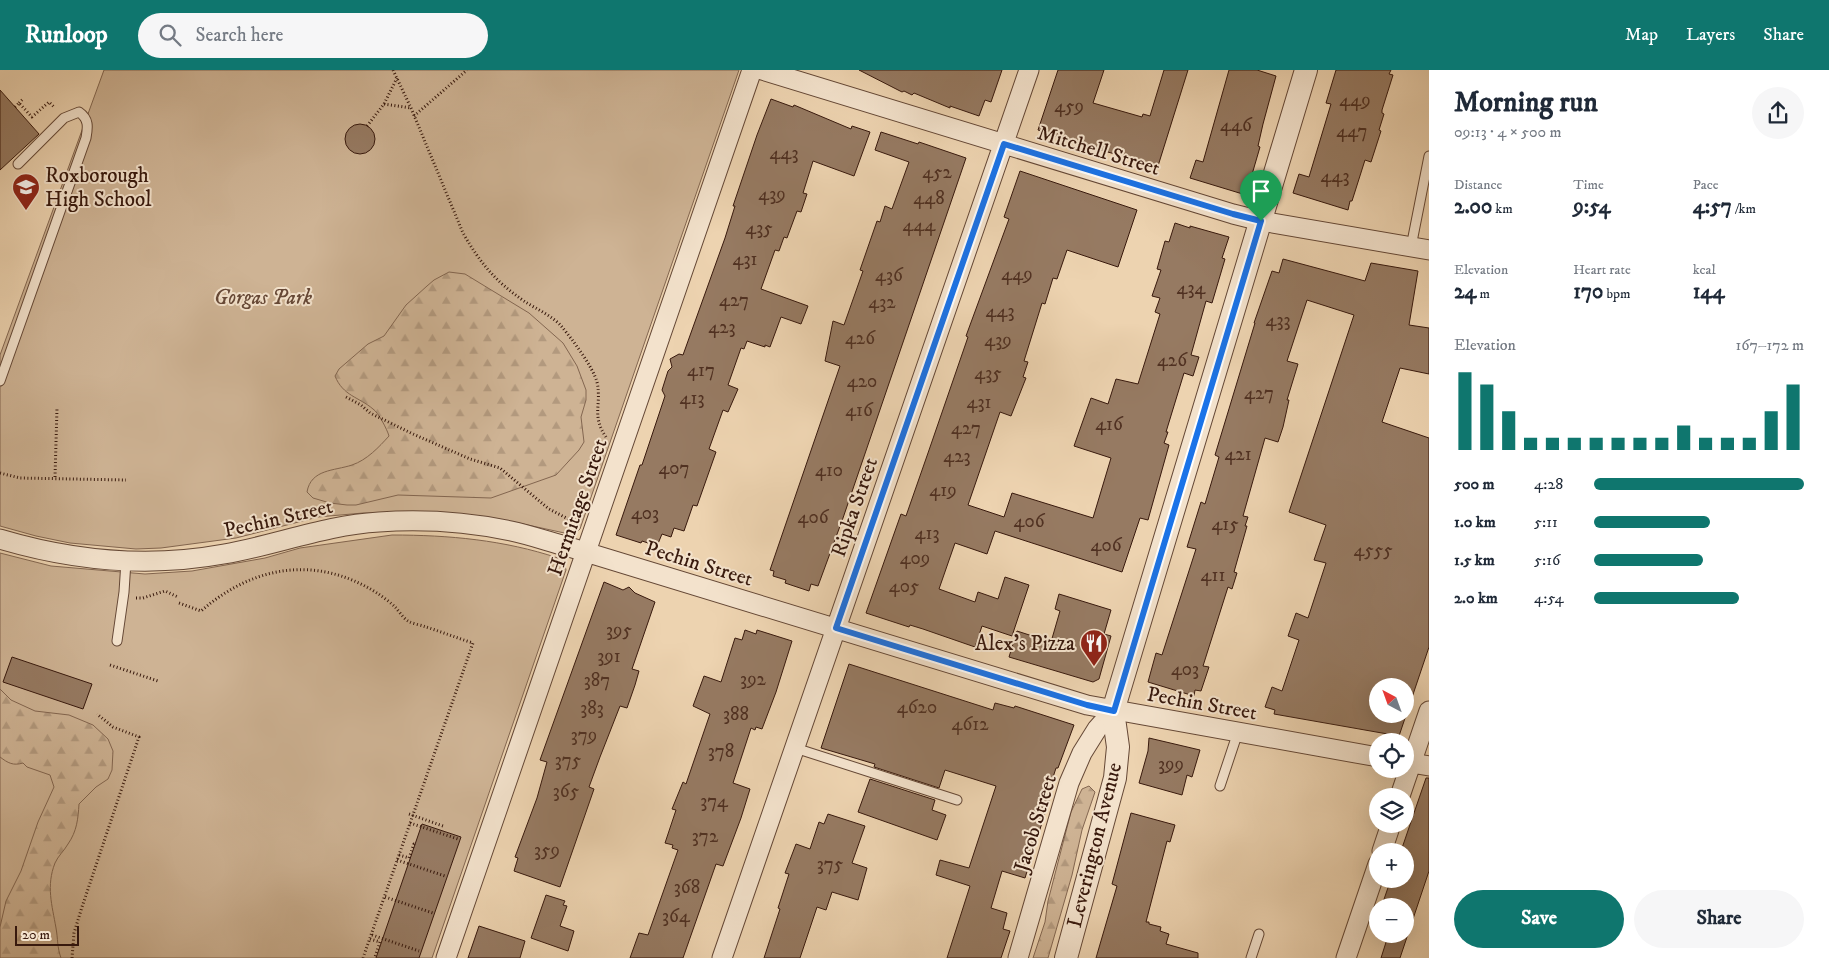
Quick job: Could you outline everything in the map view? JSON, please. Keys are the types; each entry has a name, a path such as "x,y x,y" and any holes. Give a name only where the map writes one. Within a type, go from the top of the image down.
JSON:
{"street":[{"name":"Hermitage Street","path":"446,958 752,70"},
{"name":"Mitchell Street","path":"762,70 1224,212 1261,221 1420,249"},
{"name":"Ripka Street","path":"722,958 1029,70"},
{"name":"Leverington Avenue","path":"1066,958 1115,778 1118,747 1114,711 1306,70"},
{"name":"Pechin Street","path":"0,539 66,556 126,561 175,560 224,554 309,533 378,522 422,521 474,525 511,531 586,552 1087,705 1369,755"},
{"name":"Jacob Street","path":"1018,958 1069,784 1082,753 1097,729 1114,711"},
{"path":"1404,788 1415,763 1429,711"},
{"path":"1346,958 1370,888"}],"lane":[{"path":"0,381 86,138 87,120 78,112 64,118 18,164"},
{"path":"1420,249 1429,156"},
{"path":"117,641 126,561"},
{"path":"1220,786 1238,732"},
{"path":"795,748 957,800"},
{"path":"1251,958 1259,934"}],"path":[{"path":"393,70 464,233 484,267 510,291 558,322 589,365 597,380 597,422 607,439"},
{"path":"414,116 467,70"},
{"path":"367,126 384,104 397,78"},
{"path":"15,107 24,99"},
{"path":"19,103 32,117 47,104"},
{"path":"384,104 411,108"},
{"path":"346,397 361,405 370,413 404,430 470,460 500,468 549,510 578,524"},
{"path":"55,477 57,408"},
{"path":"0,473 20,478 55,477 126,480"},
{"path":"179,603 202,611 232,588 267,574 305,570 325,572 344,577 370,589 394,607 408,621 473,643 411,815 398,860 363,958"},
{"path":"123,598 142,598 165,591 178,597"},
{"path":"110,665 158,681"},
{"path":"72,958 74,933 139,737 113,727 97,714"},
{"path":"411,815 443,826"},
{"path":"410,823 458,839"},
{"path":"399,855 409,858 415,844"},
{"path":"398,860 445,876"},
{"path":"385,897 432,913"},
{"path":"371,937 419,951"},
{"path":"371,937 380,942 376,958"}],"green space":[{"name":"Gorgas Park","path":"104,70 739,70 580,529 575,533 569,534 514,522 400,513 363,513 318,517 236,538 161,548 136,549 70,543 0,526 0,355"},
{"path":"449,272 465,274 529,313 563,343 577,366 586,390 586,400 581,417 584,442 556,475 491,498 398,495 356,505 347,505 313,498 307,492 309,484 313,479 324,472 352,465 363,460 389,436 375,411 347,392 338,383 335,376 339,369 368,344 384,336 406,305 434,280"},
{"path":"392,535 476,540 517,547 558,558 564,563 566,570 432,958 0,958 0,553 51,566 145,574 192,571 265,558 300,548"},
{"path":"0,689 11,700 35,711 69,715 93,725 108,739 113,751 112,770 108,779 96,787 79,804 75,830 56,860 52,871 50,888 61,958 0,958 0,927 6,901 21,871 38,822 54,787 50,775 27,767 23,763 11,763 0,757"},
{"path":"1089,786 1095,792 1082,830 1072,875 1048,958 1033,958 1045,922 1048,901 1071,812 1082,789"}],"building":[{"path":"859,70 1002,70 991,102 985,100 979,116 950,106 950,108 914,93 912,95 904,91 902,92"},
{"path":"1058,70 1104,70 1093,103 1142,117 1143,114 1150,116 1164,70 1188,70 1158,166 1079,144 1038,130"},
{"path":"1229,70 1257,70 1276,76 1258,146 1260,147 1246,195 1190,178 1196,160 1203,162"},
{"path":"1336,70 1391,70 1389,74 1393,75 1382,110 1384,114 1379,130 1381,131 1371,162 1365,160 1348,210 1293,193 1299,174 1309,177 1331,104 1326,103"},
{"path":"0,90 39,134 0,170"},
{"path":"771,99 793,107 794,105 851,129 852,126 870,132 854,176 813,161 803,193 807,194 801,212 797,211 787,238 784,237 779,251 775,250 761,289 808,306 801,324 781,317 770,347 747,341 744,349 741,348 728,385 738,389 728,412 723,410 709,449 716,452 697,506 693,505 684,531 674,528 671,537 662,534 657,546 616,535 665,396 662,390 668,371 672,367 670,359 679,354 683,355 725,238 735,206 733,206"},
{"path":"360,124 370,129 375,139 370,149 360,154 350,149 345,139 350,129"},
{"path":"881,132 918,144 919,142 966,158 843,518 818,586 811,584 809,591 785,583 786,580 773,576 774,571 770,570 840,366 825,361 833,321 844,325 863,271 860,270 877,221 880,222 885,206 892,209 909,162 875,150"},
{"path":"1020,171 1137,210 1118,267 1067,250 1057,279 1053,278 1045,304 1042,303 1024,361 1028,362 1023,377 1026,378 1011,416 1000,412 968,505 1004,517 1012,493 1093,518 1111,458 1074,446 1091,398 1108,404 1116,379 1138,384 1160,314 1155,312 1160,298 1152,296 1161,270 1157,269 1165,241 1169,242 1175,223 1229,237 1222,258 1225,259 1212,303 1206,301 1191,355 1199,357 1193,376 1184,373 1166,432 1168,432 1164,443 1169,445 1148,520 1140,518 1122,572 995,531 987,554 955,543 939,589 975,602 978,592 998,599 1005,577 1029,585 1012,636 982,626 975,647 923,629 910,625 909,627 866,613 901,514 906,516 928,453 968,337 966,336 1009,219 1004,217"},
{"path":"1283,259 1365,281 1371,263 1418,271 1409,325 1429,328 1429,374 1400,368 1382,422 1429,438 1429,647 1414,692 1414,678 1369,678 1369,723 1403,723 1400,733 1382,733 1274,714 1275,710 1265,707 1272,687 1282,691 1299,640 1288,636 1296,613 1308,618 1326,563 1314,560 1326,525 1289,512 1354,315 1307,300 1287,361 1298,364 1287,400 1289,400 1283,427 1278,442 1265,438 1243,516 1248,517 1234,572 1237,573 1232,589 1228,587 1203,666 1209,667 1201,691 1195,690 1194,696 1148,682 1156,653 1162,655 1196,549 1187,547 1201,502 1205,504 1219,457 1215,455 1254,323 1272,271 1279,273"},
{"path":"604,582 623,590 629,587 635,593 655,602 632,669 639,671 635,685 627,708 620,706 600,757 589,787 594,789 560,887 514,871 518,858 515,857 537,798 547,762 540,760"},
{"path":"1059,594 1111,610 1104,634 1111,636 1099,679 1093,682 1009,657 1017,631 1051,642 1060,611 1055,609"},
{"path":"745,630 756,634 757,630 792,641 762,729 756,727 755,730 751,728 733,783 750,789 741,818 723,866 716,864 683,958 630,958 639,933 648,935 678,850 672,848 673,845 665,843 676,810 672,809 683,782 686,784 710,714 693,706 704,676 721,682 735,638 742,640"},
{"path":"12,657 92,684 83,709 3,682"},
{"path":"849,664 993,710 995,703 1014,708 1015,706 1074,725 1058,768 1056,768 1046,799 1049,800 1025,878 1002,871 991,908 1007,913 1003,929 1010,931 1001,958 947,958 970,886 936,875 940,860 969,868 996,786 945,770 939,788 874,767 875,764 821,748"},
{"path":"1149,738 1200,750 1192,777 1187,775 1182,795 1139,783 1148,751"},
{"path":"1426,778 1429,778 1429,871 1414,916 1414,898 1384,898 1388,888 1414,888 1414,843 1404,843 1407,833 1414,833 1414,813"},
{"path":"870,779 935,800 932,810 946,815 937,840 858,812"},
{"path":"1131,813 1175,825 1170,842 1167,841 1146,922 1161,927 1160,931 1169,934 1166,944 1198,953 1198,958 1096,958 1117,886 1112,884"},
{"path":"828,814 865,826 852,863 867,868 858,900 832,892 826,910 817,907 800,958 764,958 789,874 785,873 796,844 810,849 819,822 824,824"},
{"path":"422,824 461,837 419,958 376,958"},
{"path":"546,895 565,901 563,905 567,906 560,926 574,931 568,951 531,938"},
{"path":"479,926 525,941 520,958 468,958"},
{"path":"1386,943 1405,943 1400,958 1381,958"}],"place":[{"name":"Roxborough High School","path":"26,211"},
{"name":"Alex's Pizza","path":"1094,667"}],"route":[{"path":"1004,144 1261,221 1114,711 1087,705 836,628 1004,144"}]}
